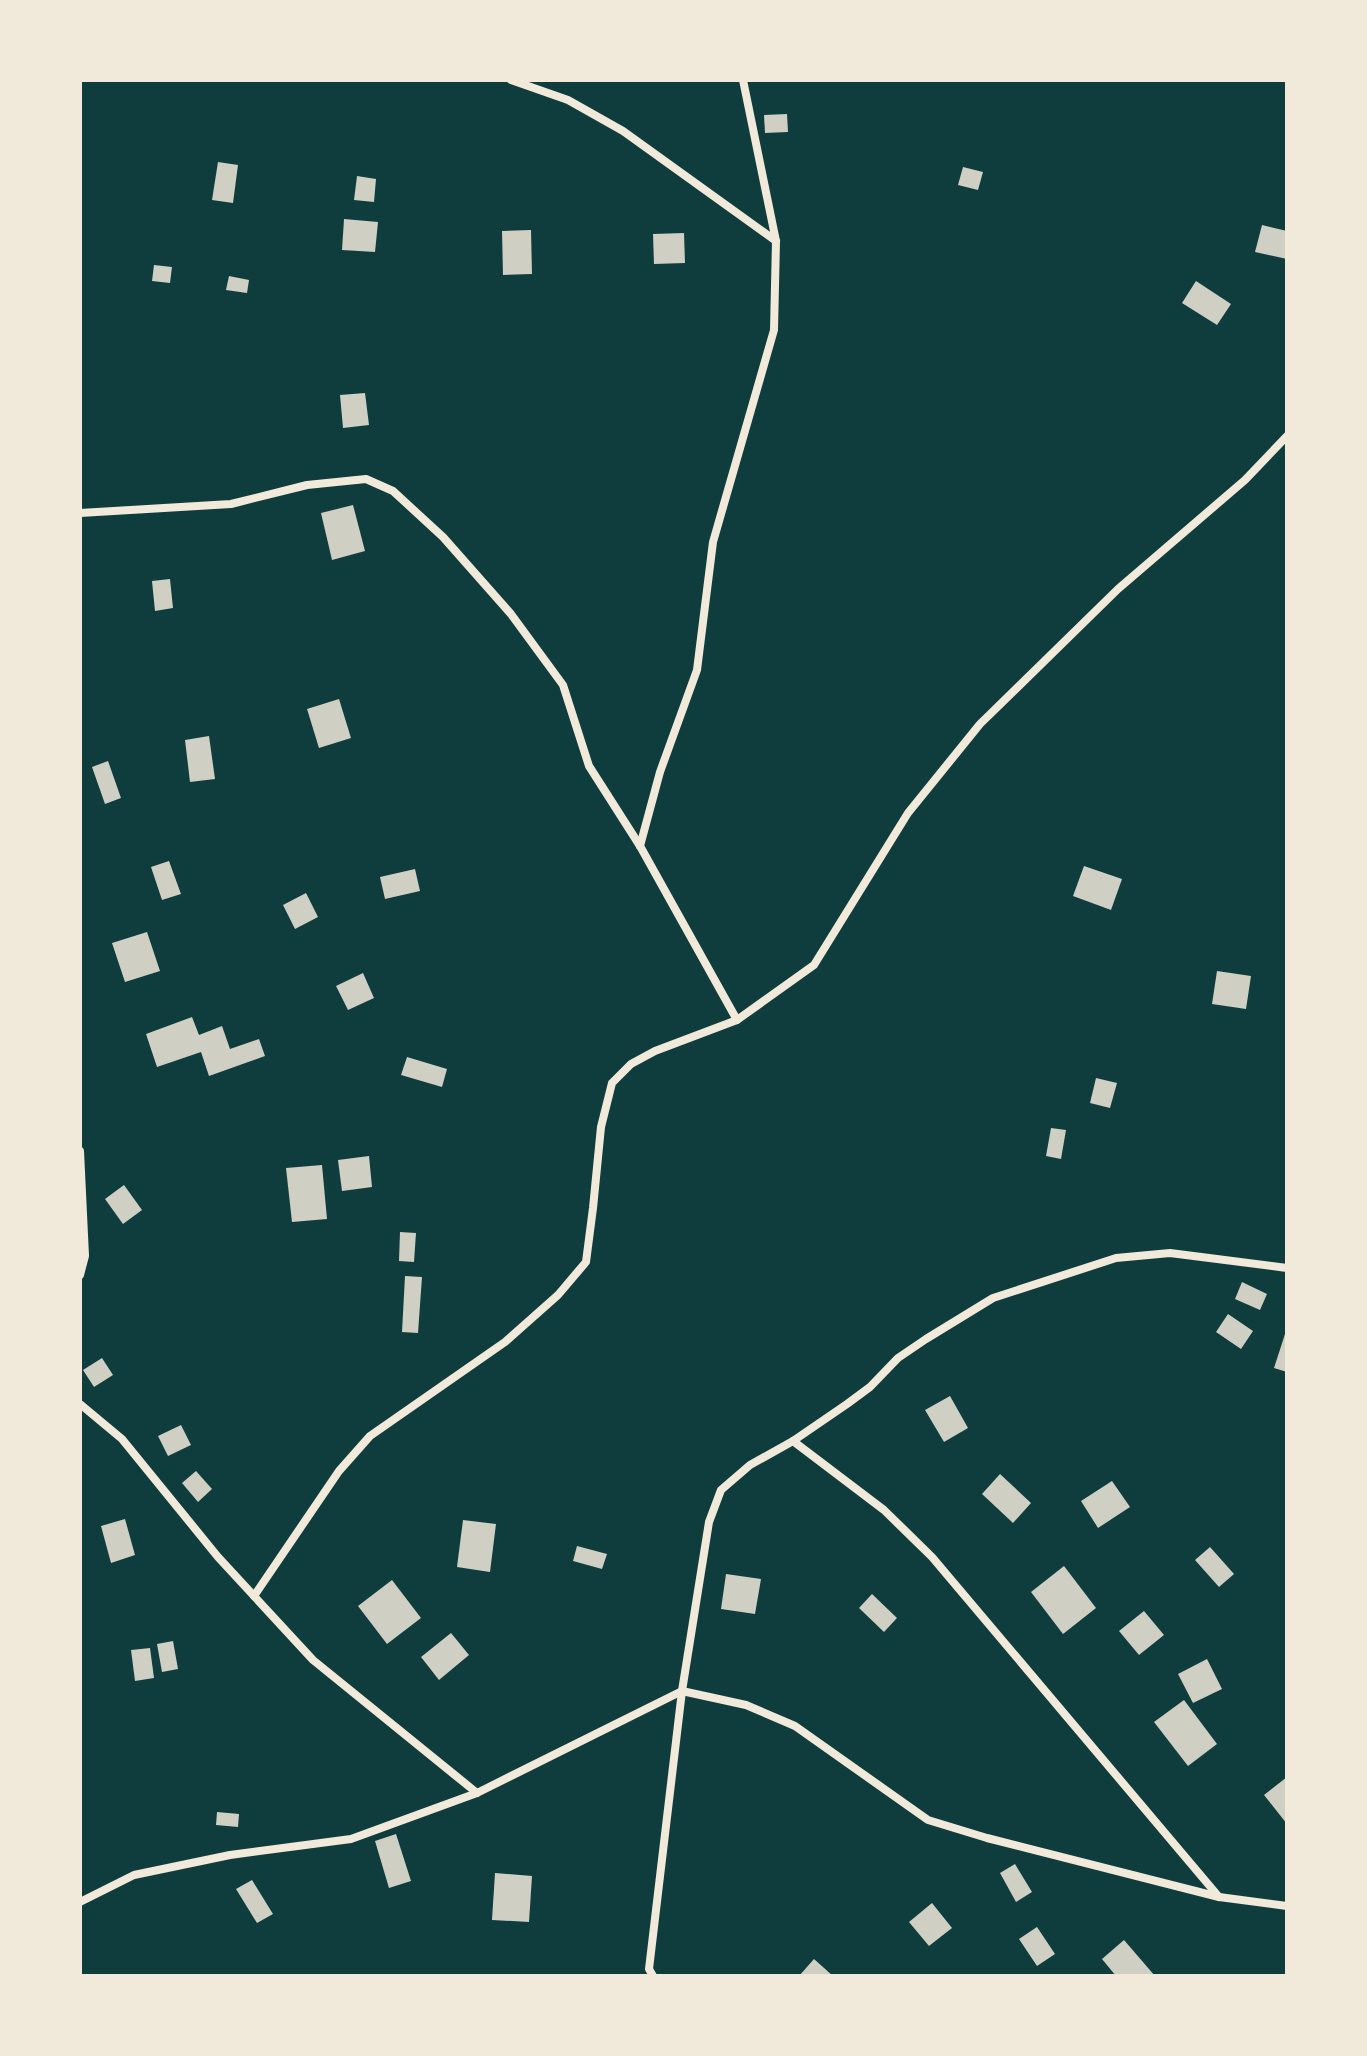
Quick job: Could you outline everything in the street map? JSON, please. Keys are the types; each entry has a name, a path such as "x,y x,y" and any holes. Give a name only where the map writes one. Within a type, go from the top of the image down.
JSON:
{"street":[{"path":"511,80 568,100 623,131 776,241"},
{"path":"640,846 660,772 697,670 713,542 774,330 776,241 743,80"},
{"path":"254,1596 339,1471 370,1436 505,1342 558,1295 586,1262 601,1127 612,1083 631,1064 655,1051 737,1020 814,965 908,813 980,724 1118,589 1245,480 1287,436"},
{"path":"80,513 231,504 307,485 366,479 393,491 443,537 511,614 563,685 589,766 640,846 737,1020"},
{"path":"80,1151 85,1256 80,1275"},
{"path":"653,1976 649,1969 682,1691 709,1522 721,1490 750,1465 793,1441 870,1387 898,1358 993,1298 1116,1258 1170,1253 1287,1268"},
{"path":"80,1404 122,1439 218,1557 313,1660 477,1793"},
{"path":"793,1441 884,1510 932,1557 1219,1897"},
{"path":"80,1902 134,1875 230,1855 351,1839 477,1793 682,1691 746,1705 795,1726 928,1820 1219,1897 1287,1906"}],"building":[{"path":"787,114 788,132 765,133 764,115"},
{"path":"218,162 238,165 233,203 212,200"},
{"path":"963,167 983,172 978,190 958,185"},
{"path":"357,176 376,179 374,202 354,200"},
{"path":"344,219 378,222 375,252 342,250"},
{"path":"1262,225 1287,231 1287,259 1255,252"},
{"path":"531,230 532,274 503,275 502,231"},
{"path":"684,233 685,263 654,264 653,234"},
{"path":"154,265 172,267 170,283 152,281"},
{"path":"229,276 249,280 247,293 226,290"},
{"path":"1196,281 1231,304 1217,325 1182,303"},
{"path":"365,393 369,425 343,428 340,395"},
{"path":"353,505 365,551 332,560 321,513"},
{"path":"170,579 173,608 155,611 152,581"},
{"path":"339,699 351,738 319,748 307,709"},
{"path":"209,736 215,779 190,782 185,740"},
{"path":"108,761 121,798 105,804 92,767"},
{"path":"169,861 181,894 162,900 151,867"},
{"path":"1084,866 1122,879 1111,910 1073,896"},
{"path":"415,869 420,891 385,899 380,877"},
{"path":"306,893 318,917 295,929 283,905"},
{"path":"147,932 160,971 125,982 112,943"},
{"path":"1217,971 1251,976 1246,1009 1212,1004"},
{"path":"363,973 374,998 348,1010 336,986"},
{"path":"192,1017 199,1035 222,1026 230,1049 259,1039 265,1056 209,1076 201,1052 157,1067 146,1034"},
{"path":"407,1057 447,1069 442,1087 401,1075"},
{"path":"1096,1078 1117,1083 1110,1108 1090,1103"},
{"path":"1051,1128 1066,1130 1061,1159 1046,1156"},
{"path":"369,1156 372,1187 342,1191 338,1160"},
{"path":"322,1165 327,1219 292,1222 286,1168"},
{"path":"124,1185 142,1210 123,1224 105,1199"},
{"path":"400,1232 416,1233 414,1262 399,1261"},
{"path":"405,1276 422,1277 418,1333 402,1332"},
{"path":"1242,1282 1267,1294 1260,1310 1235,1299"},
{"path":"1228,1314 1253,1331 1241,1349 1216,1332"},
{"path":"1287,1335 1287,1372 1274,1368"},
{"path":"102,1358 113,1375 94,1387 83,1370"},
{"path":"950,1396 968,1428 944,1442 925,1410"},
{"path":"181,1425 191,1445 168,1456 158,1436"},
{"path":"196,1471 212,1489 198,1502 182,1483"},
{"path":"1000,1474 1031,1503 1013,1523 982,1494"},
{"path":"1112,1481 1130,1507 1098,1528 1081,1501"},
{"path":"125,1519 135,1555 111,1563 101,1526"},
{"path":"463,1520 496,1524 490,1572 457,1567"},
{"path":"577,1546 607,1554 602,1569 573,1561"},
{"path":"1210,1547 1234,1574 1219,1587 1195,1560"},
{"path":"1064,1566 1096,1608 1063,1634 1031,1592"},
{"path":"726,1574 761,1579 755,1614 721,1609"},
{"path":"392,1580 421,1618 387,1644 358,1606"},
{"path":"872,1594 897,1618 884,1632 859,1608"},
{"path":"1144,1611 1164,1635 1139,1655 1119,1631"},
{"path":"451,1633 469,1655 439,1680 421,1657"},
{"path":"173,1641 178,1669 162,1672 157,1644"},
{"path":"150,1648 154,1678 135,1681 131,1650"},
{"path":"1207,1659 1222,1689 1193,1703 1178,1674"},
{"path":"1184,1700 1217,1744 1188,1766 1154,1722"},
{"path":"1287,1777 1287,1824 1264,1795"},
{"path":"217,1812 239,1814 238,1827 216,1825"},
{"path":"396,1834 411,1881 389,1888 375,1841"},
{"path":"1015,1864 1032,1892 1016,1902 1000,1873"},
{"path":"495,1873 532,1876 529,1922 492,1920"},
{"path":"252,1880 273,1914 257,1923 236,1889"},
{"path":"932,1903 952,1928 929,1946 909,1922"},
{"path":"1037,1927 1055,1954 1037,1966 1019,1939"},
{"path":"1124,1940 1155,1976 1116,1976 1102,1959"},
{"path":"814,1959 833,1976 799,1976"}]}
